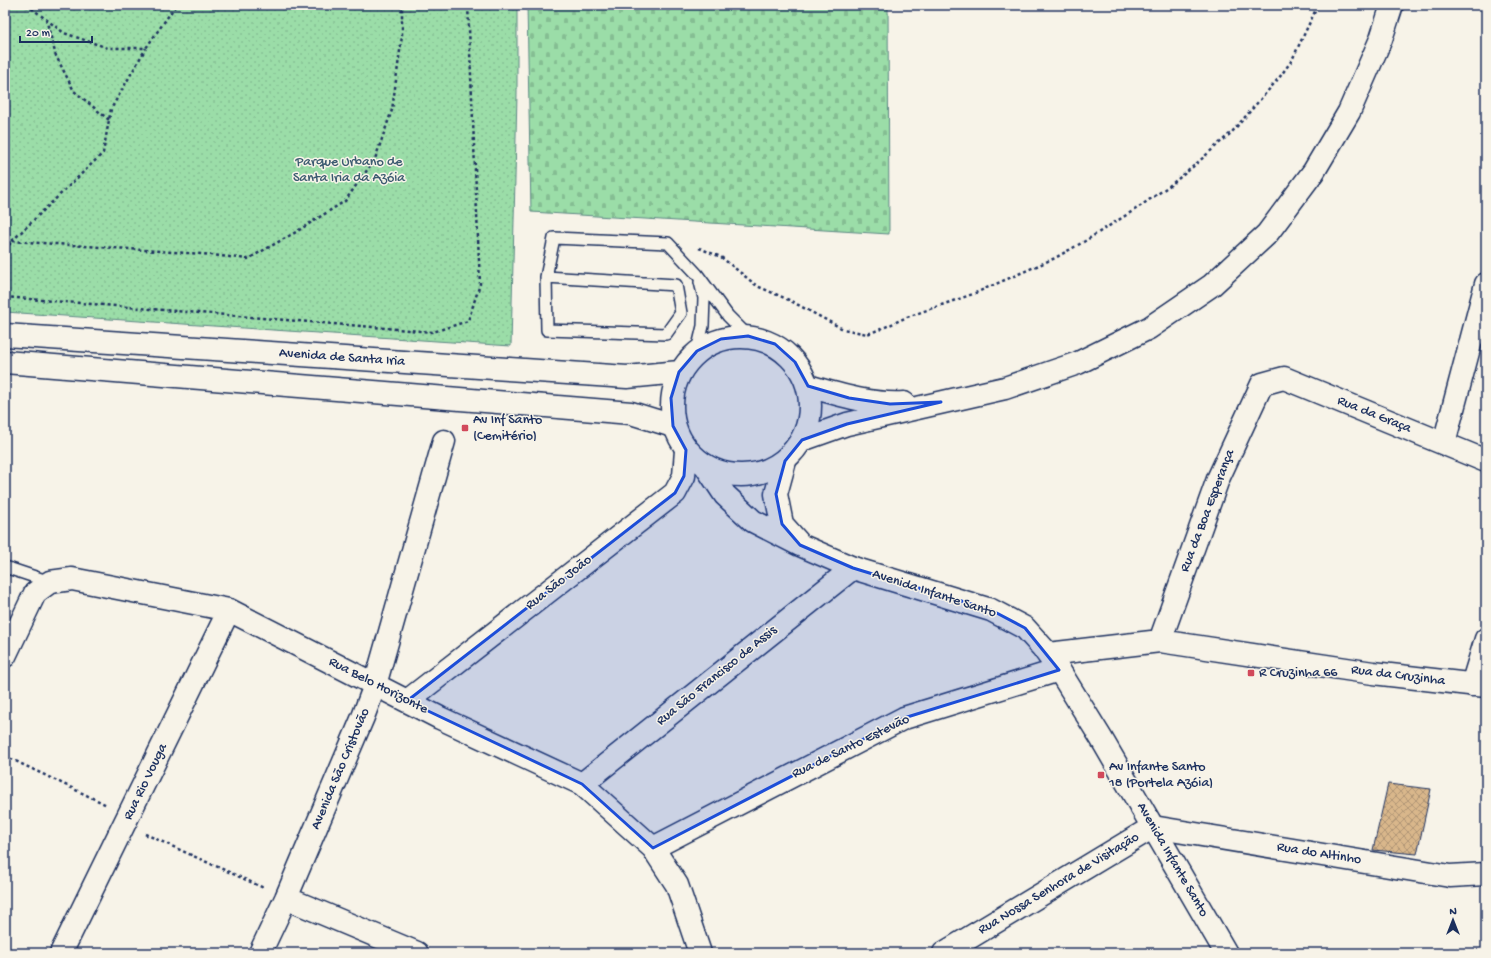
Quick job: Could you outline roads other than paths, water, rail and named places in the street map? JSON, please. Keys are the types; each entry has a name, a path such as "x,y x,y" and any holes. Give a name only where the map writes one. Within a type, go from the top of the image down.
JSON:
{"street":[{"path":"802,440 847,424 1005,388 1078,363 1149,328 1212,285 1267,234 1314,171 1349,112 1381,38 1392,5"},
{"path":"1444,443 1486,284"},
{"name":"Avenida de Santa Iria","path":"5,335 627,377 679,372"},
{"path":"748,336 775,344 796,362 808,386 811,414 802,440 785,460 761,473 733,476 707,468 686,450 673,426 671,398 679,372 697,351 721,339 748,336"},
{"path":"5,362 631,413 673,426"},
{"name":"Rua da Graça","path":"1262,384 1284,378 1486,461"},
{"name":"Rua da Boa Esperança","path":"1160,641 1218,479 1262,384"},
{"path":"808,386 850,398 890,404 941,402"},
{"name":"Avenida São Cristovão","path":"260,953 286,898 363,718 375,685 444,441"},
{"name":"Rua São João","path":"407,701 675,493 684,476 686,450"},
{"name":"Avenida Infante Santo","path":"785,460 776,494 782,524 800,545"},
{"name":"Avenida Infante Santo","path":"707,468 724,496 753,521 800,545 853,568 991,610 1025,628 1054,662 1153,827 1226,953"},
{"name":"Rua São Francisco de Assis","path":"582,784 853,568"},
{"name":"Rua Belo Horizonte","path":"50,582 72,579 229,610 440,718 582,784 653,848 677,885 700,953"},
{"path":"5,656 35,593 50,582"},
{"name":"Rua Rio Vouga","path":"61,953 229,610"},
{"path":"1479,686 1486,639"},
{"name":"Rua da Cruzinha","path":"1054,662 1160,641 1365,672 1479,686"},
{"name":"Rua de Santo Estevão","path":"653,848 904,718 1054,662"},
{"name":"Rua do Altinho","path":"1153,827 1450,876 1486,874"},
{"name":"Rua Nossa Senhora de Visitação","path":"944,953 1153,827"},
{"path":"286,898 417,953"}],"lane":[{"path":"546,277 676,285 682,313 666,334 547,330 546,277 554,238 668,243 697,274 728,316 748,336"},
{"path":"697,274 704,298 703,326 697,351"},
{"path":"5,568 50,582"}],"place":[{"name":"Av Inf Santo (Cemitério)","path":"465,428"},
{"name":"R Cruzinha 66","path":"1251,673"},
{"name":"Av Infante Santo 18 (Portela Azóia)","path":"1101,775"}],"park label":[{"name":"Parque Urbano de Santa Iria da Azóia","path":"349,170"}]}
